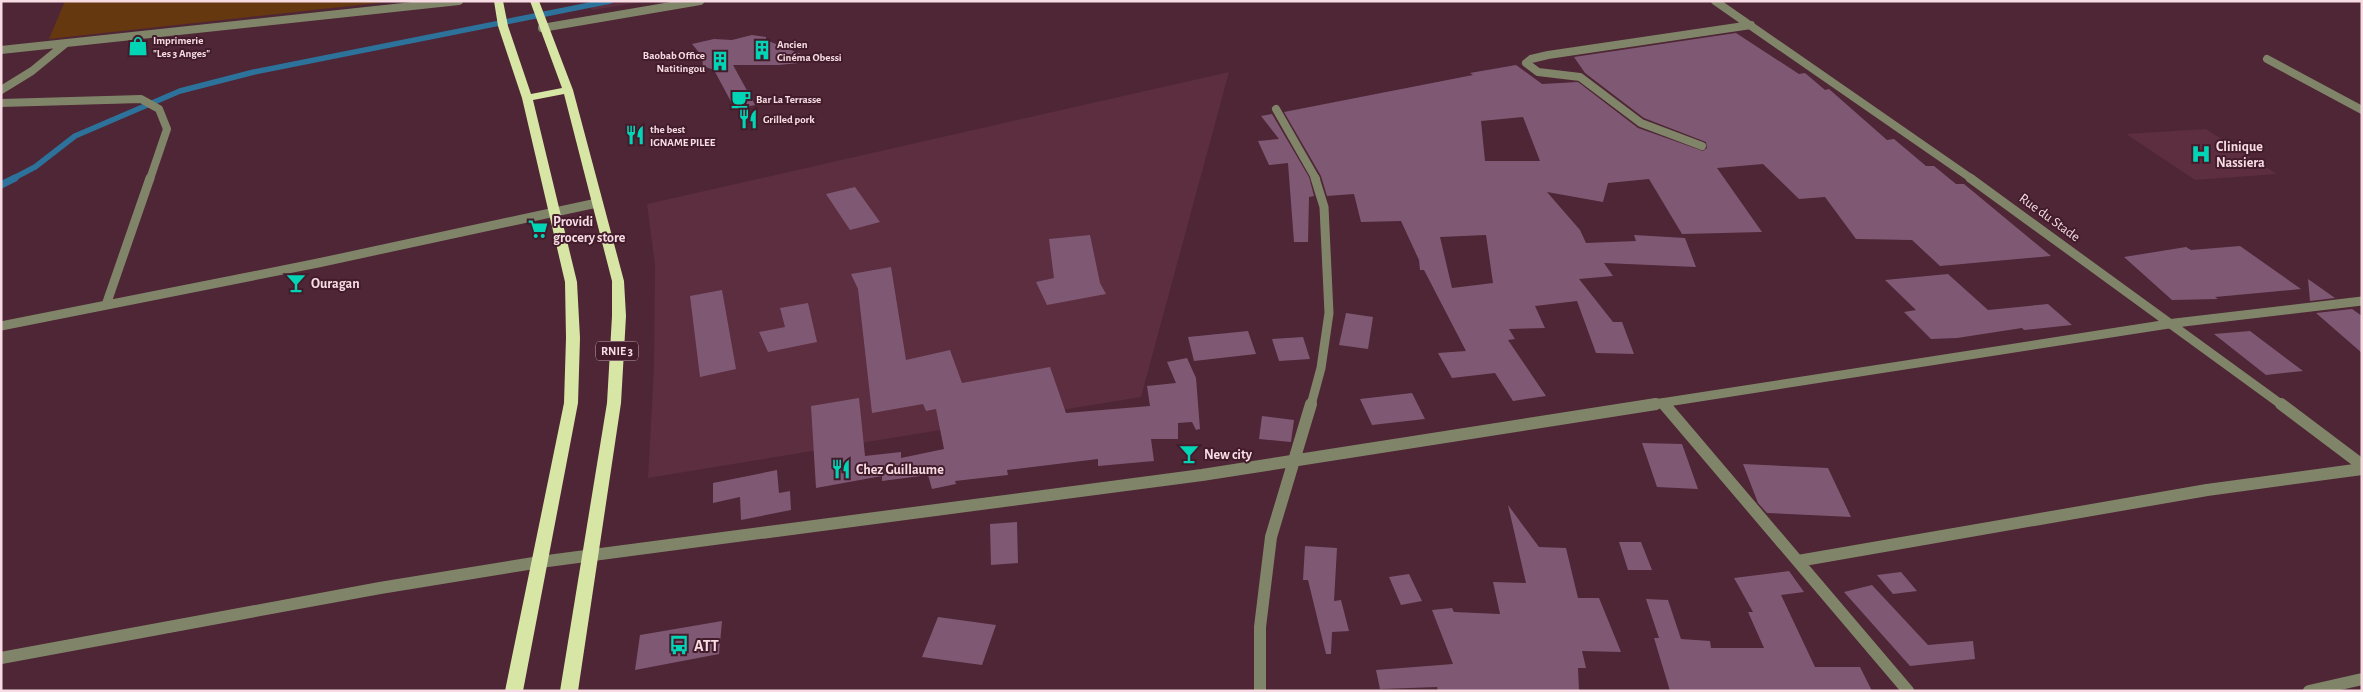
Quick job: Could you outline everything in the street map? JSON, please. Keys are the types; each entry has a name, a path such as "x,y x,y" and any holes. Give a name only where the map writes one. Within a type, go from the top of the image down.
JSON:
{"highway":[{"path":"498,1 527,98 571,282 573,338 571,402 514,691"},
{"name":"RNIE 3","path":"534,1 568,90 618,281 619,316 614,403 592,555 569,691"},
{"path":"527,98 568,90"}],"street":[{"path":"1,50 459,1"},
{"path":"540,20 700,1"},
{"name":"Rue du Stade","path":"1716,1 1913,136 2175,323 2362,465"},
{"path":"1702,146 1642,124 1620,110 1584,79 1577,76 1538,73 1532,70 1526,63 1531,59 1548,55 1751,25"},
{"path":"1,90 32,71 65,44"},
{"path":"2267,59 2362,110"},
{"path":"1,103 141,99 159,109 167,129 106,305"},
{"path":"1260,691 1260,627 1271,537 1295,462 1320,368 1329,313 1324,207 1318,183 1276,109"},
{"path":"1,326 318,263 597,203"},
{"path":"1,658 380,588 540,562 1295,462 2175,323 2362,301"},
{"path":"1664,404 1908,691"},
{"path":"1798,561 2207,490 2362,469"},
{"path":"2309,691 2362,680"}],"shaded area":[{"path":"65,1 396,1 49,39"},
{"path":"588,1 649,1 592,10"},
{"path":"1229,72 1141,397 648,478 654,367 655,265 647,204"},
{"name":"Clinique Nassiera","path":"2206,129 2277,174 2195,180 2126,134"}],"building":[{"path":"1736,33 1799,74 1805,73 1825,90 1829,89 1887,140 1894,139 1926,166 1934,166 1956,184 1964,184 2051,256 1940,266 1912,240 1856,239 1825,197 1799,199 1763,164 1717,168 1762,232 1682,234 1649,179 1608,183 1603,202 1547,192 1580,230 1586,243 1636,241 1634,235 1685,238 1696,267 1604,263 1613,276 1579,279 1613,322 1622,322 1634,354 1596,353 1577,301 1535,306 1545,328 1509,329 1515,339 1508,340 1546,396 1513,401 1495,373 1452,378 1438,353 1466,351 1424,270 1420,270 1419,260 1401,221 1361,222 1354,194 1327,196 1321,176 1284,112 1516,65 1542,84 1578,82 1638,128 1703,151 1707,148 1706,142 1644,118 1585,73 1574,57","holes":["1523,117 1540,161 1485,161 1481,121","1486,235 1493,283 1452,288 1440,237"]},
{"path":"752,35 766,37 766,40 818,61 779,65 733,65 755,105 735,109 714,70 703,66 702,56 692,44 714,39 732,40"},
{"path":"1272,114 1309,177 1314,196 1309,197 1308,242 1294,242 1288,163 1269,165 1258,141 1279,139 1261,116"},
{"path":"855,187 880,222 850,230 826,194"},
{"path":"1090,235 1100,283 1106,294 1047,305 1036,282 1054,278 1049,239"},
{"path":"2240,246 2301,289 2215,297 2218,299 2172,300 2124,257 2186,247 2191,250"},
{"path":"891,267 906,360 950,350 962,383 1050,367 1066,413 1150,406 1147,386 1176,383 1167,362 1187,358 1196,378 1200,429 1196,430 1192,422 1178,423 1178,439 1151,439 1154,461 1098,466 1098,459 1007,470 1008,475 955,481 956,484 932,489 928,475 882,481 882,476 816,488 811,406 859,398 865,456 901,452 901,458 944,449 936,409 926,411 923,404 872,413 858,289 851,274"},
{"path":"1948,274 1988,310 2048,304 2072,325 2024,330 2022,328 1957,338 1931,339 1904,312 1916,310 1885,280"},
{"path":"2308,279 2335,298 2310,301"},
{"path":"722,290 736,369 700,377 690,296"},
{"path":"808,303 817,342 768,352 759,332 785,327 780,308"},
{"path":"2352,309 2362,316 2362,353 2316,313"},
{"path":"1346,313 1373,317 1368,349 1339,345"},
{"path":"1248,331 1256,354 1194,361 1188,337"},
{"path":"2250,331 2303,371 2266,375 2214,334"},
{"path":"1303,337 1310,359 1279,361 1272,339"},
{"path":"1412,393 1425,419 1372,425 1360,399"},
{"path":"1262,416 1294,420 1291,442 1259,439"},
{"path":"1642,443 1682,444 1698,489 1657,487"},
{"path":"1743,464 1828,468 1851,517 1767,513 1758,503"},
{"path":"777,470 779,493 790,491 791,510 741,520 740,497 713,503 713,483"},
{"path":"1508,505 1539,547 1566,548 1578,598 1599,598 1621,652 1582,651 1586,668 1578,668 1579,691 1438,691 1437,687 1380,689 1376,670 1453,664 1432,610 1452,608 1454,612 1500,614 1493,582 1526,583"},
{"path":"1017,522 1018,563 991,565 990,524"},
{"path":"1619,542 1641,542 1652,570 1628,570"},
{"path":"1305,546 1337,548 1334,601 1341,600 1349,631 1332,632 1331,654 1326,654 1308,580 1303,580"},
{"path":"1789,571 1804,592 1781,595 1815,667 1860,667 1872,691 1670,691 1654,638 1659,638 1646,599 1668,600 1681,639 1710,641 1711,648 1764,648 1748,612 1753,612 1734,578"},
{"path":"1901,572 1917,591 1893,594 1877,575"},
{"path":"1409,574 1422,601 1401,605 1389,577"},
{"path":"1872,585 1928,645 1973,641 1975,659 1910,666 1844,592"},
{"path":"938,617 996,625 982,665 922,657"},
{"name":"ATT","path":"722,621 719,654 635,670 640,635"}],"waterway":[{"path":"12,179 35,167 75,136 180,91 254,72 610,1"},
{"path":"1,185 15,178"}],"place":[{"name":"Imprimerie \"Les 3 Anges\"","path":"138,46"},
{"name":"Ancien Cinéma Obessi","path":"762,50"},
{"name":"Baobab Office Natitingou","path":"720,61"},
{"name":"Bar La Terrasse","path":"741,99"},
{"name":"Grilled pork","path":"748,119"},
{"name":"the best IGNAME PILEE","path":"635,135"},
{"name":"Clinique Nassiera","path":"2201,154"},
{"name":"Providi grocery store","path":"538,229"},
{"name":"Ouragan","path":"296,283"},
{"name":"New city","path":"1189,454"},
{"name":"Chez Guillaume","path":"841,469"},
{"name":"ATT","path":"679,645"}]}
